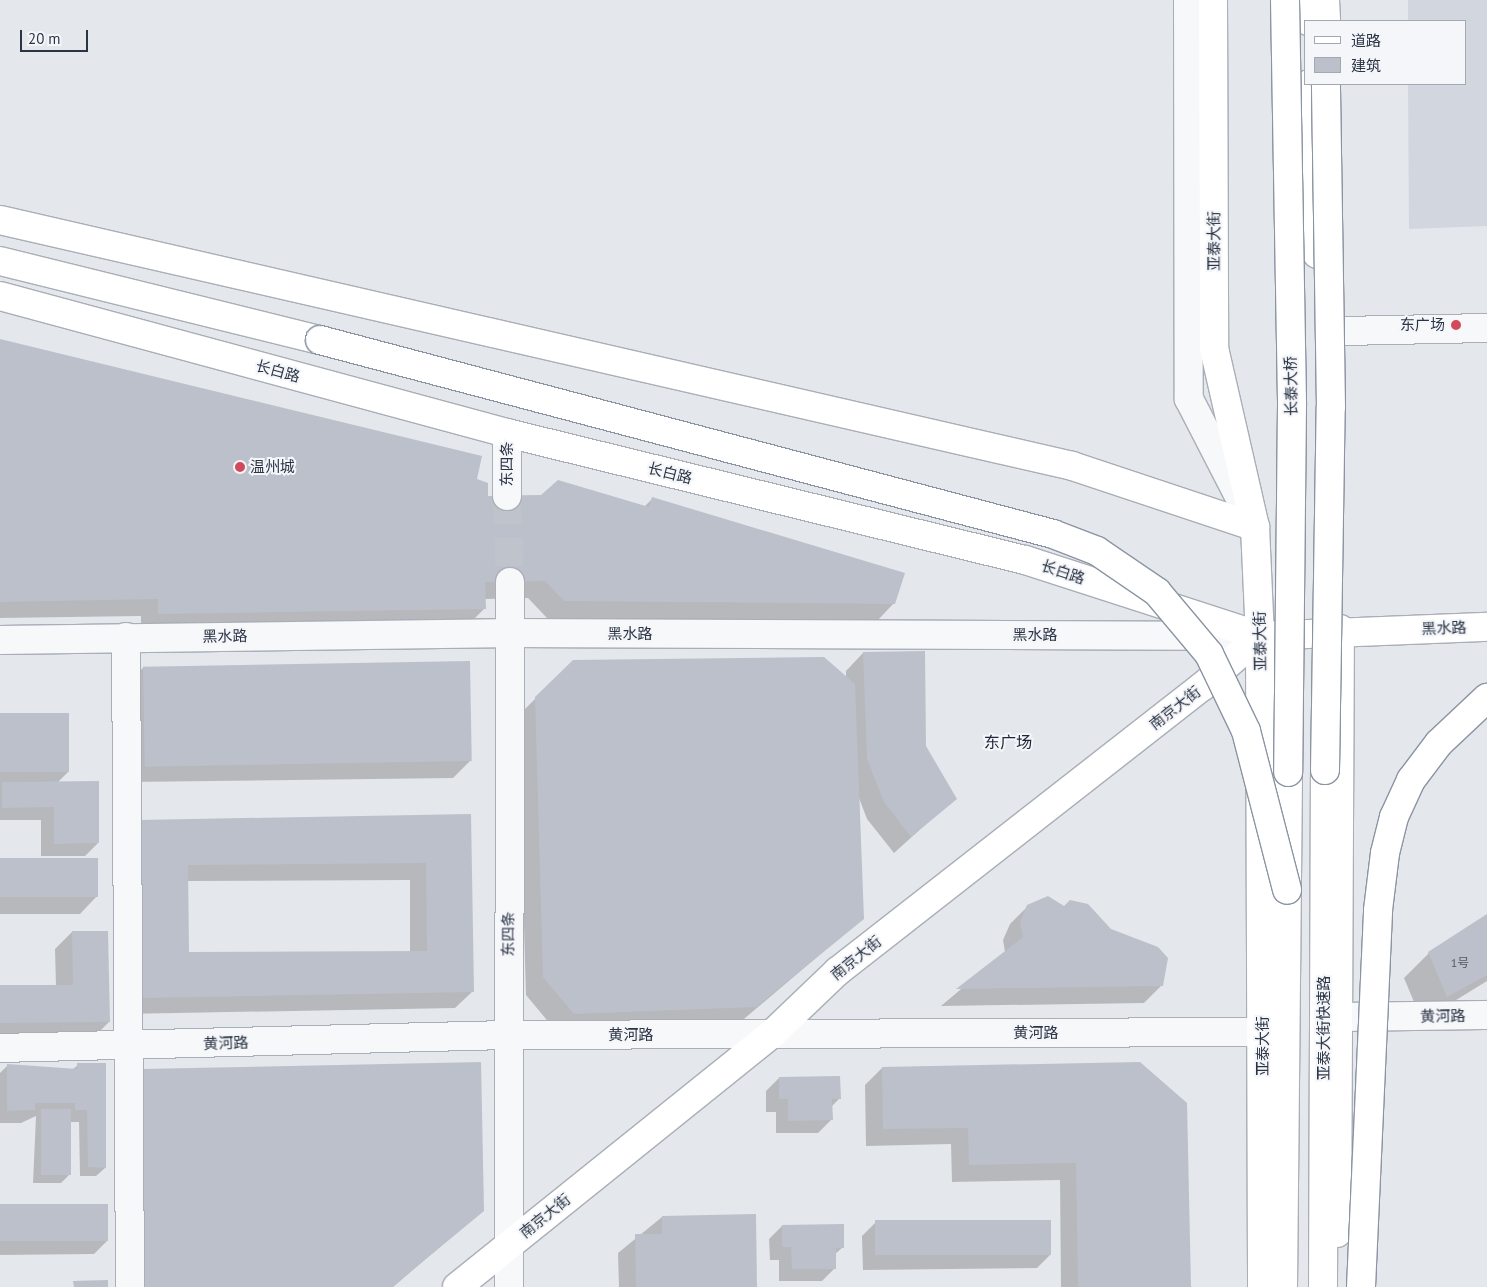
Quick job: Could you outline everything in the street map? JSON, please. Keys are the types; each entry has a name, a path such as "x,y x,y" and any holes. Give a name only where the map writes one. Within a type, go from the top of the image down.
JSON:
{"main road":[{"name":"亚泰大街","path":"1212,0 1214,348 1255,526 1260,636 1263,1032 1262,1287"},
{"name":"长泰大桥","path":"1285,0 1292,406 1287,890"},
{"path":"1308,0 1308,20"},
{"path":"1325,0 1326,20"},
{"path":"1309,85 1341,631 1336,1287"},
{"name":"亚泰大街快速路","path":"1323,1287 1325,770 1331,407 1326,85"},
{"path":"0,220 1072,466 1255,526"},
{"path":"0,261 320,340 1043,531 1097,551 1157,592 1209,654 1246,731 1287,890 1282,1287"},
{"name":"长白路","path":"0,296 507,433 1025,560 1260,636 1341,631"},
{"name":"黑水路","path":"1341,631 1487,626"},
{"name":"南京大街","path":"457,1287 772,1034 838,971 1203,686 1260,636"},
{"path":"1361,1287 1378,910 1385,853 1394,817 1412,780 1440,743 1487,698"}],"street":[{"path":"1188,0 1189,399 1255,526"},
{"path":"1338,0 1338,20"},
{"path":"1339,85 1343,331 1341,631"},
{"path":"1343,331 1487,328"},
{"name":"东四条","path":"507,433 507,496"},
{"name":"东四条","path":"510,582 508,1035 510,1287"},
{"name":"黑水路","path":"0,640 510,633 1260,636"},
{"path":"126,637 130,1287"},
{"name":"黄河路","path":"1339,1017 1487,1015"},
{"name":"黄河路","path":"0,1048 508,1035 1263,1032"}],"shaded area":[{"path":"1408,0 1487,0 1487,226 1409,229 1408,85 1467,85 1467,20 1408,20"}],"building":[{"name":"温州城","path":"0,339 482,456 477,479 488,483 488,496 541,495 558,480 649,507 652,497 905,573 895,604 564,601 545,581 485,582 486,609 158,614 158,599 0,602"},
{"path":"925,651 926,746 957,799 911,837 884,802 867,759 863,652"},
{"path":"824,657 855,684 864,919 756,1007 574,1014 543,977 535,697 573,660"},
{"path":"470,661 472,761 145,767 143,667"},
{"path":"0,713 69,713 69,772 0,772"},
{"path":"99,781 99,843 54,844 54,807 2,808 2,782"},
{"path":"471,814 474,992 141,998 138,820","holes":["426,863 427,951 189,952 188,865"]},
{"path":"0,858 98,858 98,897 0,897"},
{"path":"1048,896 1064,906 1070,900 1088,904 1111,929 1158,947 1168,958 1163,986 956,989 1023,937 1020,922 1027,905"},
{"path":"1487,914 1487,975 1447,997 1428,952"},
{"path":"72,931 108,931 110,1022 0,1023 0,985 73,985"},
{"path":"481,1062 484,1211 392,1287 145,1287 141,1069"},
{"path":"1140,1062 1187,1103 1191,1287 1078,1287 1076,1163 969,1165 968,1128 883,1129 882,1067"},
{"path":"77,1063 106,1063 106,1168 88,1167 87,1110 75,1110 75,1103 35,1103 35,1110 7,1111 7,1064 77,1069"},
{"path":"840,1076 841,1099 832,1099 833,1120 788,1121 788,1099 779,1099 779,1077"},
{"path":"41,1109 71,1109 71,1175 41,1175"},
{"path":"0,1204 108,1204 108,1241 0,1241"},
{"path":"756,1214 757,1287 636,1287 635,1234 662,1234 662,1216"},
{"path":"875,1220 1051,1220 1051,1255 875,1255"},
{"path":"844,1224 844,1248 836,1248 836,1269 792,1269 791,1247 782,1247 782,1225"},
{"path":"108,1280 108,1287 74,1287 73,1281"}],"tunnel":[{"path":"507,496 510,582"}],"place":[{"name":"东广场","path":"1456,325"},
{"name":"温州城","path":"240,467"}],"district":[{"name":"东广场","path":"1008,742"}]}
